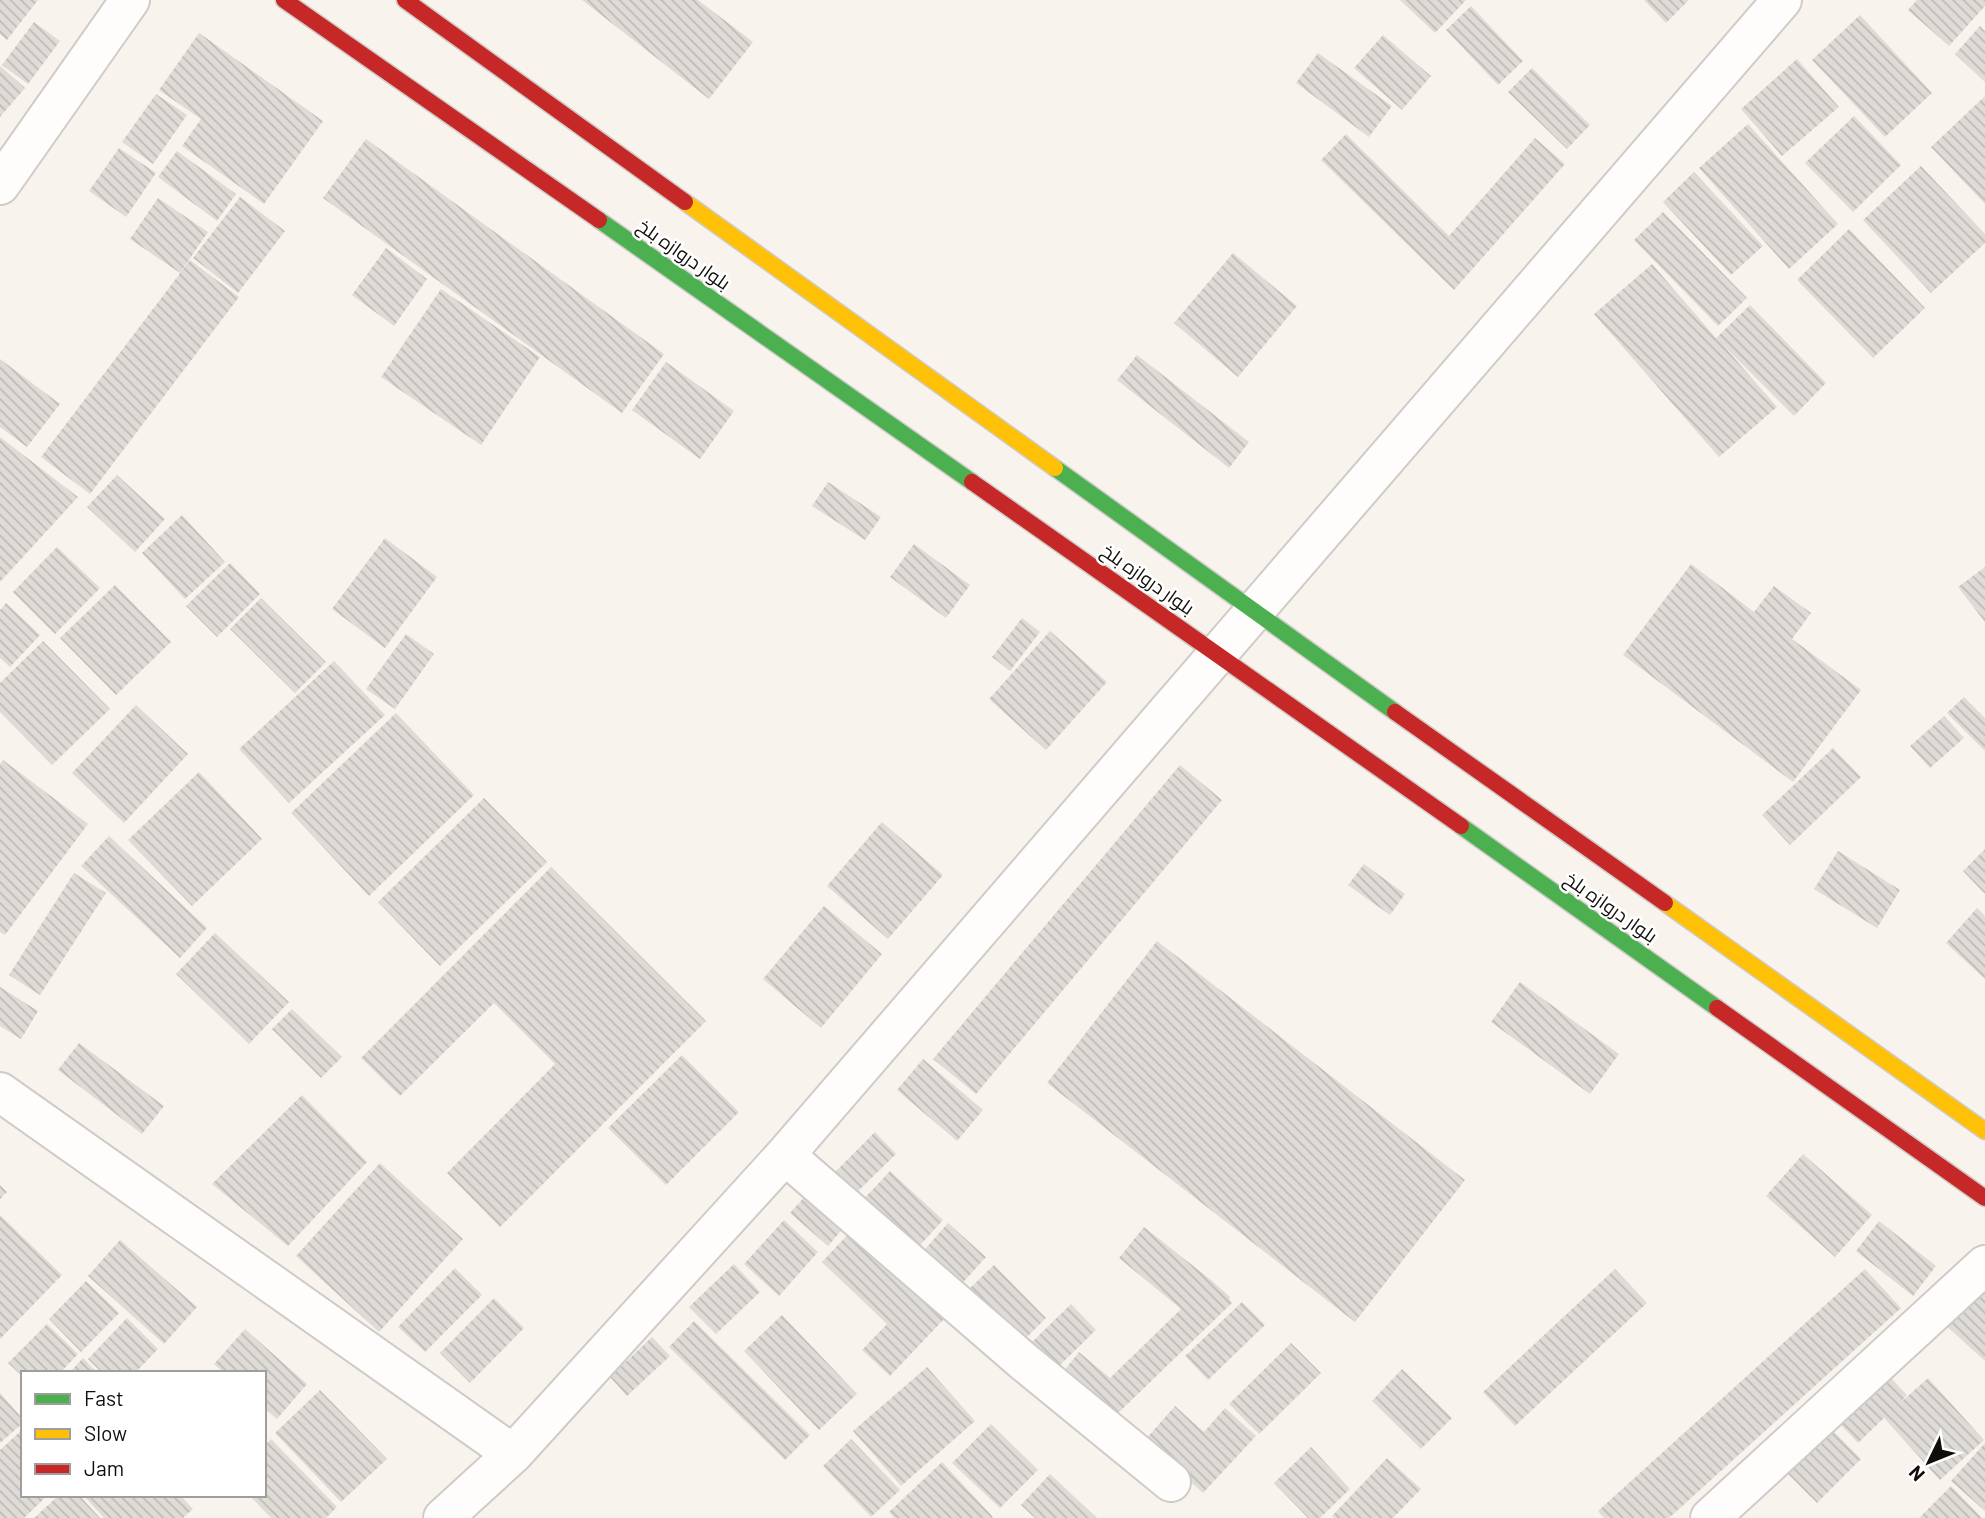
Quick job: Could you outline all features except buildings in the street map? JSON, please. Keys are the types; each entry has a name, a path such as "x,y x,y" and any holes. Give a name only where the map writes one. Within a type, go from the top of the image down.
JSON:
{"main road":[{"name":"بلوار دروازه بلخ","path":"284,0 1217,653 1985,1198"},
{"name":"بلوار دروازه بلخ","path":"405,0 1254,611 1985,1131"}],"street":[{"path":"0,185 130,0"},
{"path":"443,1518 513,1454 785,1155 1782,0"},
{"path":"0,1092 513,1454"},
{"path":"785,1155 1023,1361 1171,1482"},
{"path":"1710,1518 1985,1265"}],"traffic: fast":[{"path":"599,220 972,482"},
{"path":"1055,468 1395,712"},
{"path":"1461,826 1717,1008"}],"traffic: slow":[{"path":"685,202 1055,468"},
{"path":"1665,903 1985,1131"}],"traffic: jam":[{"path":"284,0 599,220"},
{"path":"405,0 685,202"},
{"path":"972,482 1461,826"},
{"path":"1395,712 1665,903"},
{"path":"1717,1008 1985,1198"}]}
